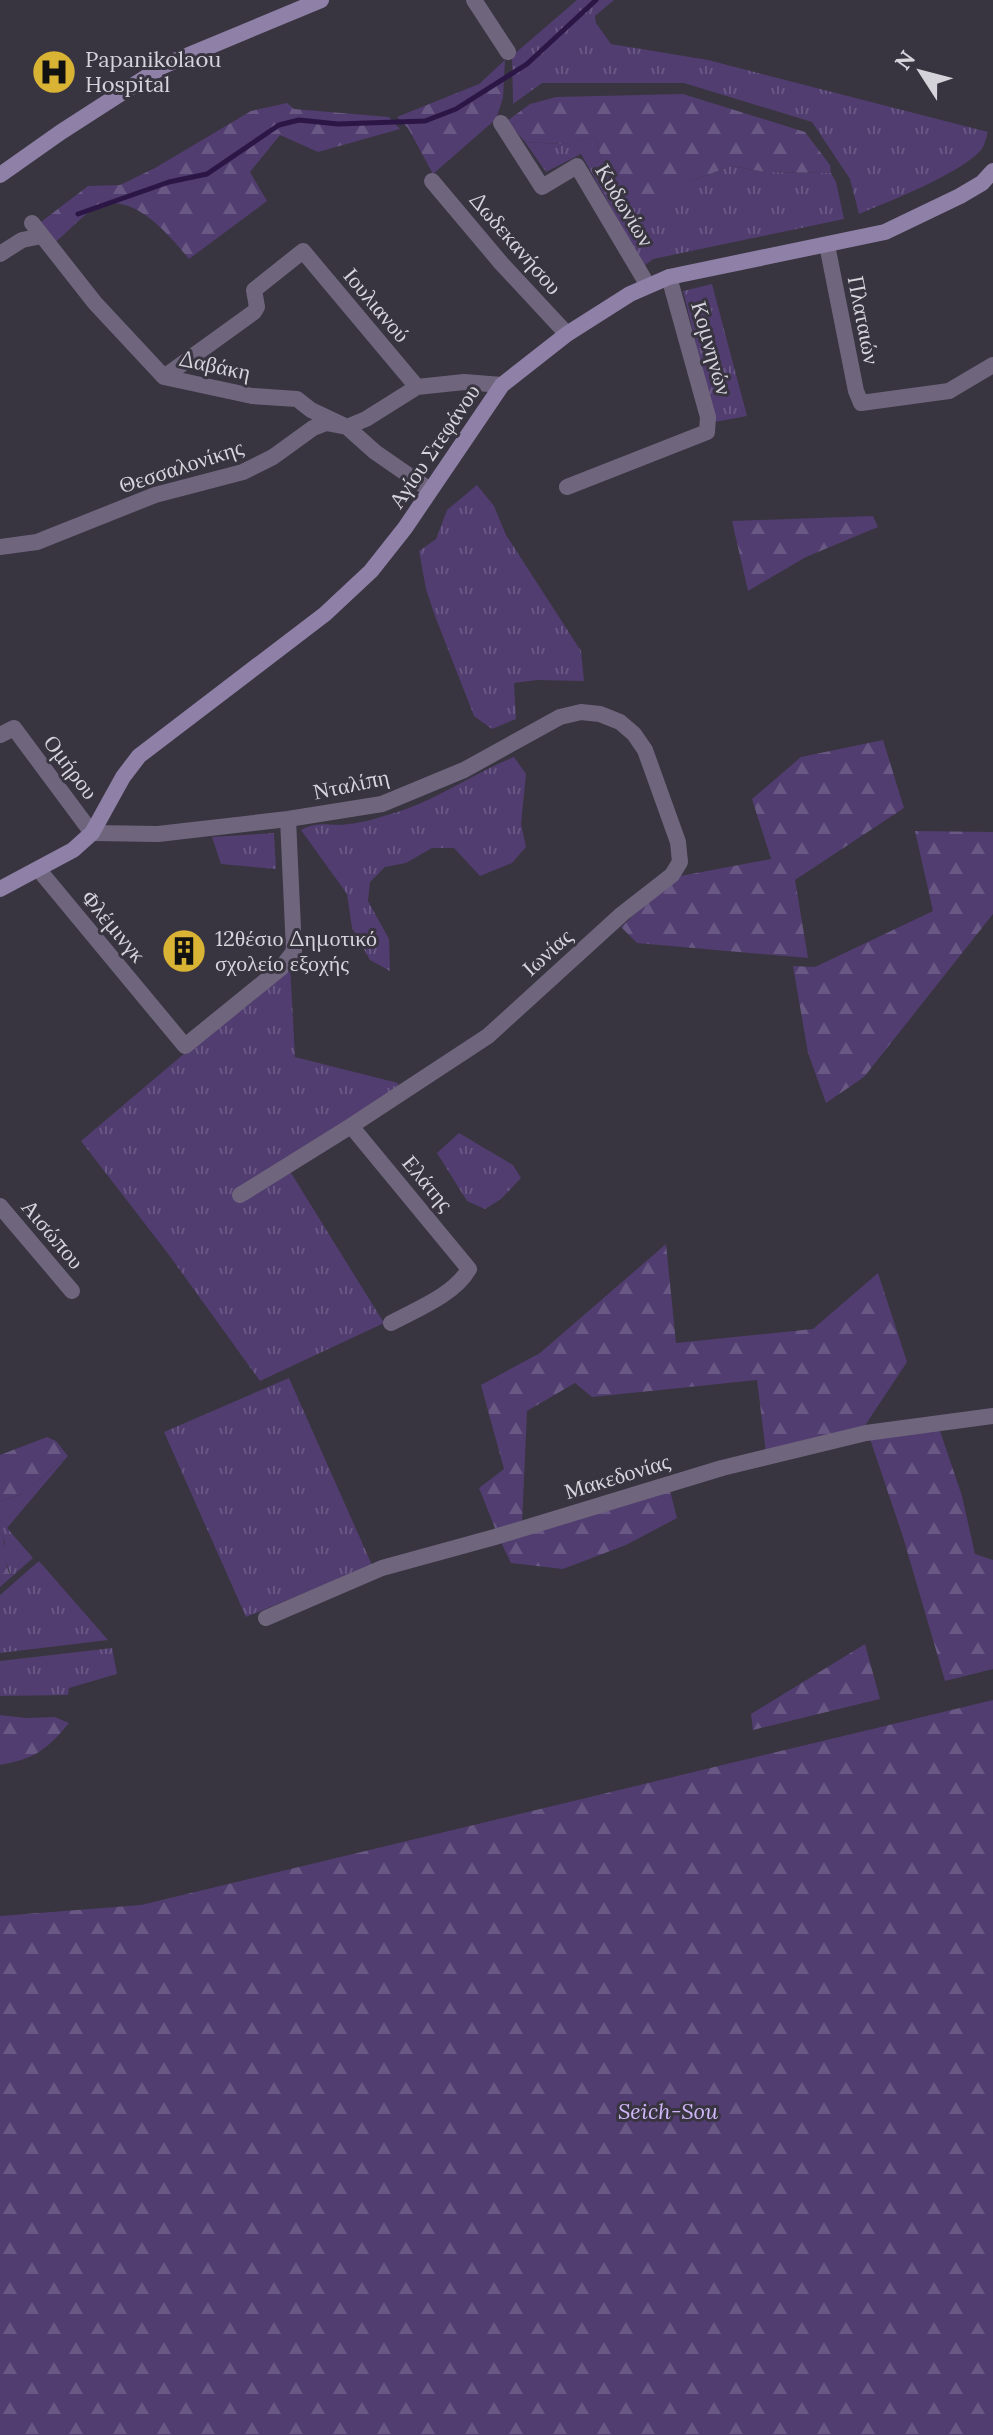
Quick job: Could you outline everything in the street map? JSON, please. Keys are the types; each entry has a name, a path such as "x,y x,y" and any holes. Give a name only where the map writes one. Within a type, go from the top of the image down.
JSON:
{"street":[{"path":"0,175 165,65 321,0"},
{"path":"474,0 508,52"},
{"name":"Κυδωνίων","path":"501,123 542,187 577,166 647,284"},
{"name":"Αγίου Στεφάνου","path":"0,889 73,850 92,833 123,777 139,756 325,614 371,571 405,528 502,385 567,334 647,284 885,232 960,196 982,183 993,171"},
{"name":"Δωδεκανήσου","path":"432,181 501,263 567,334"},
{"name":"Δαβάκη","path":"0,254 37,229 109,320 164,377 252,396 297,399 311,410 347,427 375,452 430,490"},
{"name":"Πλαταιών","path":"827,245 861,403 949,391 993,365"},
{"name":"Ιουλιανού","path":"164,377 254,312 257,307 254,290 303,251 417,387"},
{"name":"Κομνηνών","path":"567,487 707,432 708,417 669,277"},
{"name":"Θεσσαλονίκης","path":"0,547 37,542 155,495 243,472 273,457 313,428 326,423 347,427 366,419 417,387 464,382 502,385"},
{"name":"Νταλίπη","path":"92,833 158,834 382,804 464,770 560,717 581,712 600,714"},
{"name":"Ιωνίας","path":"240,1195 488,1036 622,914 665,881 680,862 675,833 645,750 634,734 620,722 600,714"},
{"name":"Ομήρου","path":"7,732 92,833"},
{"name":"Φλέμινγκ","path":"39,870 185,1046 281,968 294,951 288,819"},
{"name":"Ελάτης","path":"351,1126 469,1269 462,1280 435,1299 391,1323"},
{"name":"Αισώπου","path":"0,1206 72,1291"},
{"name":"Μακεδονίας","path":"266,1618 382,1568 495,1537 709,1471 866,1433 993,1416"}],"green space":[{"path":"577,0 614,0 595,16 596,23 611,44 708,60 988,132 984,144 971,159 941,177 859,214 850,179 812,122 684,83 542,83 513,104 512,56"},
{"path":"505,60 503,98 496,119 433,174 408,128 397,117 479,84"},
{"path":"683,94 805,132 830,165 831,173 766,172 731,166 632,209 607,198 604,167 595,137 563,144 525,142 507,121 530,104 556,97"},
{"path":"287,103 294,109 389,117 400,129 318,152 280,135 250,172 267,201 189,259 151,219 139,211 114,203 96,207 52,245 37,225 88,186 120,185 155,168 251,111"},
{"path":"595,137 604,167 607,198 686,183 731,166 766,172 831,173 844,219 653,259 644,266 581,154 546,172 525,142 562,144"},
{"path":"712,284 747,416 715,422 683,291"},
{"path":"477,485 494,506 506,535 581,651 584,681 514,683 516,719 492,729 474,716 426,589 419,551 436,539 447,510"},
{"path":"873,516 878,527 806,557 748,591 732,521"},
{"path":"883,740 904,808 795,880 808,958 637,943 621,927 675,877 771,859 752,799 801,757"},
{"path":"514,757 526,774 521,824 526,847 512,863 480,876 454,848 432,848 406,863 385,867 370,882 368,901 389,939 390,971 370,960 352,928 347,894 301,830 320,824 359,823 407,809"},
{"path":"915,831 993,832 993,914 864,1077 826,1103 808,1053 793,966 815,967 933,911"},
{"path":"274,833 276,869 221,864 212,837"},
{"path":"290,964 295,1057 398,1083 399,1089 283,1160 384,1323 260,1381 81,1141"},
{"path":"459,1133 513,1165 521,1178 501,1199 485,1209 467,1201 437,1153"},
{"path":"666,1244 676,1343 813,1329 878,1273 907,1362 862,1430 766,1453 757,1380 592,1397 575,1383 527,1411 522,1524 497,1533 479,1488 504,1469 481,1385 540,1353"},
{"path":"289,1378 372,1565 246,1617 164,1432"},
{"path":"939,1428 962,1496 975,1554 993,1560 993,1669 945,1681 903,1537 869,1436"},
{"path":"47,1437 56,1441 68,1456 22,1494 0,1501 0,1455"},
{"path":"68,1456 7,1528 33,1558 0,1587 0,1581 11,1575 4,1558 5,1542 0,1532 0,1501 22,1494"},
{"path":"669,1487 677,1518 626,1545 563,1569 511,1563 500,1540"},
{"path":"0,1532 11,1576 0,1581"},
{"path":"39,1561 108,1640 0,1653 0,1595"},
{"path":"865,1644 880,1699 753,1730 751,1714"},
{"path":"112,1648 117,1674 69,1688 68,1695 0,1696 0,1661"},
{"name":"Seich-Sou","path":"993,1700 993,2435 0,2435 0,1916 141,1905"},
{"path":"0,1715 55,1717 69,1723 39,1752 0,1765"}],"waterway":[{"path":"78,214 169,182 207,174 279,125 299,120 338,124 425,121 456,109 527,64 596,0"}],"place":[{"name":"Papanikolaou Hospital","path":"54,72"},
{"name":"12θέσιο Δημοτικό σχολείο εξοχής","path":"184,951"}]}
